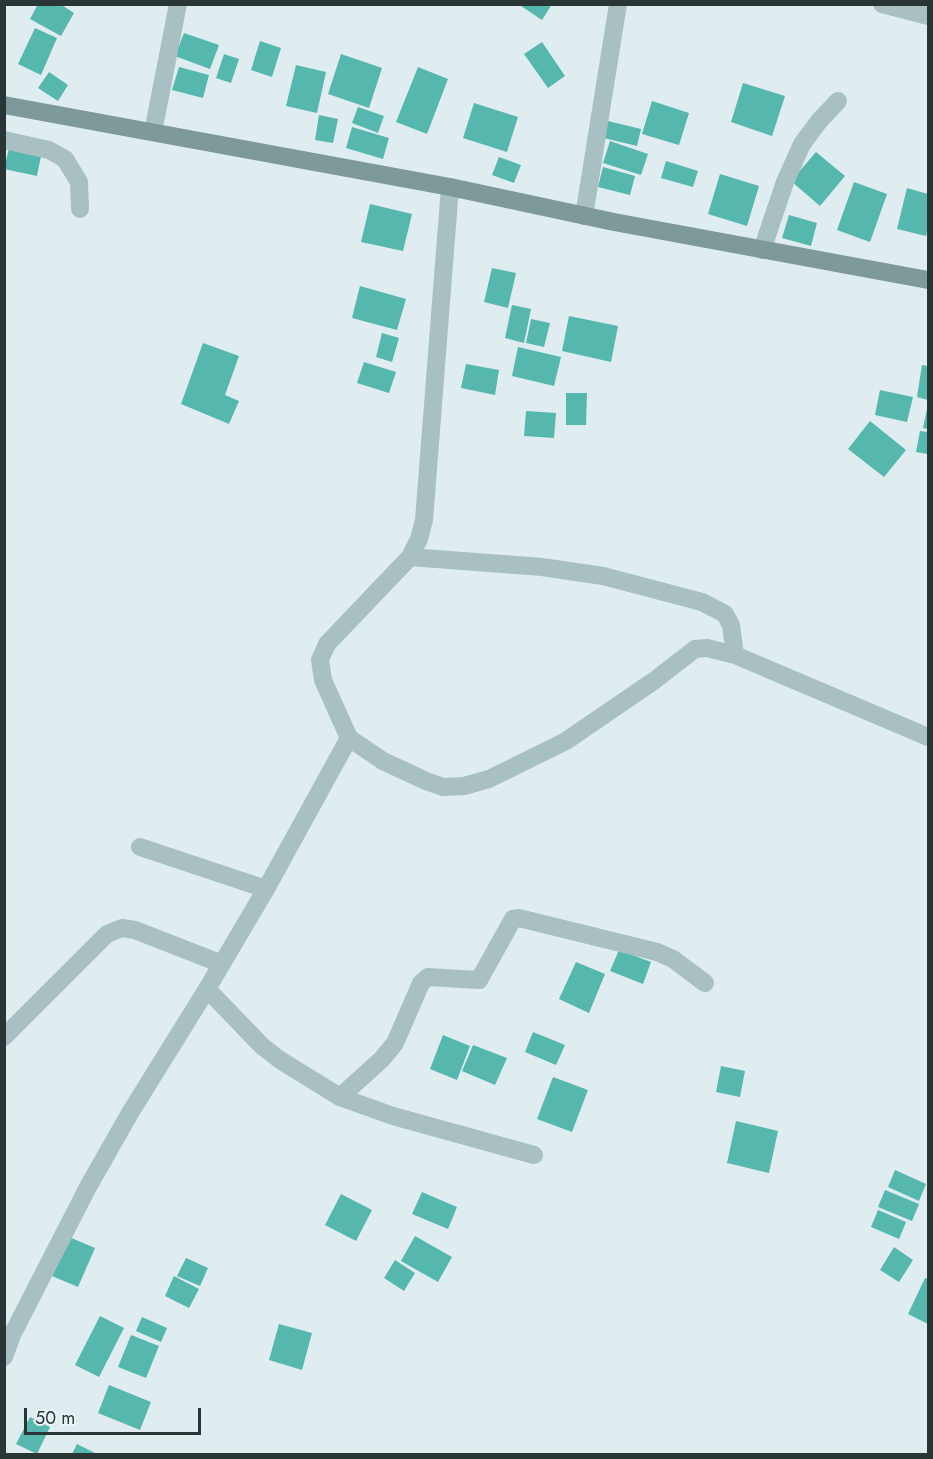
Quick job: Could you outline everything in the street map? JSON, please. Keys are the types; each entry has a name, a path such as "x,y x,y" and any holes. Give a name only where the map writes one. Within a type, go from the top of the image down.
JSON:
{"main road":[{"path":"4,105 450,187 584,216 928,280"}],"street":[{"path":"153,132 178,4"},
{"path":"584,216 618,4"},
{"path":"882,4 928,16"},
{"path":"762,250 785,182 802,144 838,101"},
{"path":"4,140 49,150 65,159 79,182 80,209"},
{"path":"450,187 429,482 419,539 410,557 327,644 320,660 323,680 349,738 383,761 426,781 443,787 464,786 489,779 566,741 656,680 695,649 707,648 735,655 928,737"},
{"path":"410,557 542,567 603,576 702,602 725,614 731,625 735,655"},
{"path":"4,1357 12,1335 88,1186 222,964 349,738"},
{"path":"140,847 266,888"},
{"path":"340,1097 382,1059 395,1043 421,984 428,977 479,980 513,920 519,918 657,952 673,959 705,982"},
{"path":"4,1037 107,934 122,928 135,930 222,964"},
{"path":"207,989 262,1046 280,1060 340,1097 402,1119 534,1155"}],"building":[{"path":"38,4 60,4 74,13 61,36 30,19"},
{"path":"518,4 552,4 542,20"},
{"path":"35,28 57,38 41,75 18,64"},
{"path":"184,33 219,45 210,69 175,56"},
{"path":"260,41 281,48 272,77 251,70"},
{"path":"542,42 565,76 548,88 524,54"},
{"path":"224,54 239,59 231,83 216,78"},
{"path":"341,54 382,68 369,108 328,94"},
{"path":"296,65 326,72 317,113 286,106"},
{"path":"179,67 209,75 203,98 172,90"},
{"path":"418,67 448,79 427,134 396,122"},
{"path":"49,72 68,85 58,101 38,88"},
{"path":"743,83 785,96 772,136 731,122"},
{"path":"652,101 689,113 679,145 642,134"},
{"path":"474,103 518,117 507,152 463,138"},
{"path":"358,107 384,116 378,133 352,123"},
{"path":"319,115 338,119 333,143 315,140"},
{"path":"608,121 641,129 637,146 604,138"},
{"path":"352,127 389,138 383,159 346,148"},
{"path":"610,141 648,154 641,175 603,163"},
{"path":"10,144 42,151 37,176 4,169"},
{"path":"816,152 845,176 820,206 791,181"},
{"path":"499,157 521,165 514,183 492,175"},
{"path":"666,161 698,171 693,187 661,178"},
{"path":"603,167 635,176 630,195 598,187"},
{"path":"720,174 759,186 747,226 708,214"},
{"path":"854,182 887,194 870,242 837,230"},
{"path":"907,188 928,194 926,236 897,229"},
{"path":"370,204 412,214 403,251 361,242"},
{"path":"789,215 817,223 811,246 782,238"},
{"path":"492,268 516,273 508,308 484,302"},
{"path":"360,286 406,299 397,330 352,318"},
{"path":"512,305 531,309 524,343 505,338"},
{"path":"569,316 618,326 611,362 562,351"},
{"path":"531,319 550,323 544,347 526,343"},
{"path":"382,333 399,338 392,362 376,357"},
{"path":"203,343 239,356 225,395 239,401 229,424 181,404"},
{"path":"518,347 561,357 554,386 512,376"},
{"path":"364,362 396,372 389,393 357,383"},
{"path":"466,364 499,370 495,395 461,388"},
{"path":"922,365 928,366 928,400 917,397"},
{"path":"880,390 913,397 907,422 875,415"},
{"path":"566,393 587,393 586,425 566,425"},
{"path":"928,409 928,429 923,428"},
{"path":"526,411 556,413 554,438 524,436"},
{"path":"870,421 906,450 884,477 848,449"},
{"path":"920,431 928,432 928,454 916,452"},
{"path":"619,950 651,962 643,984 610,971"},
{"path":"576,962 605,974 589,1013 559,999"},
{"path":"533,1032 565,1045 556,1065 525,1052"},
{"path":"443,1035 470,1046 457,1080 430,1069"},
{"path":"473,1045 507,1058 495,1085 462,1071"},
{"path":"721,1066 745,1071 740,1097 716,1092"},
{"path":"553,1077 588,1090 572,1132 537,1119"},
{"path":"736,1121 778,1131 769,1173 727,1163"},
{"path":"895,1170 926,1184 919,1201 888,1187"},
{"path":"885,1190 919,1204 912,1221 878,1207"},
{"path":"422,1192 457,1207 448,1229 412,1214"},
{"path":"341,1194 372,1210 356,1241 325,1225"},
{"path":"878,1210 906,1222 899,1239 871,1227"},
{"path":"415,1236 452,1257 438,1282 401,1261"},
{"path":"69,1237 95,1248 78,1287 52,1276"},
{"path":"894,1247 913,1260 899,1282 880,1270"},
{"path":"186,1258 208,1268 200,1286 177,1276"},
{"path":"395,1260 415,1273 404,1291 384,1278"},
{"path":"174,1276 199,1289 189,1308 165,1296"},
{"path":"925,1278 928,1279 928,1324 908,1314"},
{"path":"100,1316 124,1328 99,1377 75,1365"},
{"path":"142,1317 167,1328 161,1342 136,1331"},
{"path":"279,1324 312,1333 302,1370 269,1360"},
{"path":"131,1335 159,1346 146,1378 118,1367"},
{"path":"109,1385 151,1402 140,1430 98,1413"},
{"path":"30,1417 50,1427 37,1454 16,1444"},
{"path":"77,1444 97,1454 72,1454"}]}
